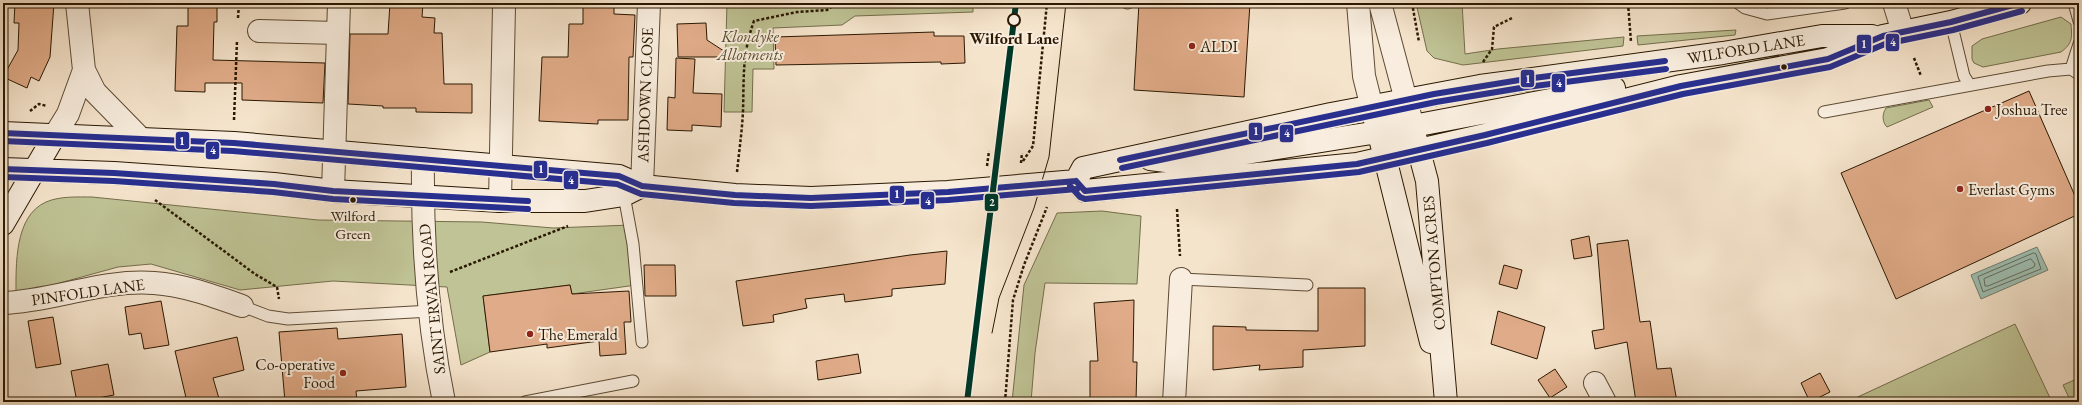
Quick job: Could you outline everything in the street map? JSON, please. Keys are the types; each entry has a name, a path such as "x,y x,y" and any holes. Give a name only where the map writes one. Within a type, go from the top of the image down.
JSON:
{"main road":[{"path":"77,3 84,70 95,92 140,138"},
{"path":"333,191 339,3"},
{"name":"ASHDOWN CLOSE","path":"633,191 649,3"},
{"name":"COMPTON ACRES","path":"1358,3 1364,76 1446,402"},
{"name":"COMPTON ACRES","path":"1380,3 1427,181 1446,402"},
{"path":"1893,34 1894,3"},
{"name":"WILFORD LANE","path":"1893,34 1822,36 1701,56 1480,86 1372,106 1083,168 1076,181 1085,191 1356,164 1681,86 1828,58 1893,34 1951,22 2020,3"},
{"path":"500,201 504,6"},
{"path":"259,31 338,33"},
{"path":"3,224 33,170 68,114 84,70"},
{"path":"1372,106 1412,126 1621,87 1681,86"},
{"path":"1132,157 1182,162 1378,132 1419,150"},
{"path":"3,133 234,143 619,176 633,191"},
{"name":"SAINT ERVAN ROAD","path":"422,159 422,197 431,311 444,402"},
{"path":"3,169 274,184 333,191 422,197 500,201 565,202 633,191 811,198 875,196 1009,188 1076,181"},
{"path":"1174,402 1181,279"},
{"name":"PINFOLD LANE","path":"3,303 122,284 152,282 171,285 210,295 242,306"},
{"path":"1595,383 1605,402"}],"lane":[{"path":"1738,3 1745,8 1767,14 1844,3"},
{"path":"2074,3 2079,21"},
{"path":"1951,22 1964,76 1969,84"},
{"path":"1824,112 1969,84 2075,71 2079,44"},
{"path":"633,191 633,244 642,342"},
{"path":"1181,279 1307,285"},
{"path":"242,306 268,316 288,319 431,311"},
{"path":"525,402 633,381"}],"path":[{"path":"238,24 239,3"},
{"path":"735,195 743,112 742,71 749,35 754,21 797,12 827,10 837,3"},
{"path":"1022,153 1021,166 1033,146 1047,3"},
{"path":"1412,3 1419,42"},
{"path":"1628,3 1631,44"},
{"path":"1480,65 1492,48 1494,27 1512,18"},
{"path":"235,97 238,38"},
{"path":"1914,58 1921,77"},
{"path":"149,197 255,274 277,287 281,318"},
{"path":"1005,402 1013,300 1024,265 1048,205"},
{"path":"1177,210 1181,279"},
{"path":"428,276 444,274 571,225"}],"green space":[{"name":"Klondyke Allotments","path":"727,3 973,3 973,12 855,16 842,25 773,28 774,69 753,69 752,112 724,112"},
{"path":"1416,3 1462,3 1465,54 1498,49 1624,37 1623,46 1463,65 1434,58 1427,51"},
{"path":"2061,17 2071,24 2072,33 2070,43 2061,52 1983,67 1974,63 1972,59 1972,46 1982,39"},
{"path":"1736,30 1735,35 1638,45 1637,36"},
{"path":"1929,100 1933,107 1887,127 1885,125 1883,118 1886,108"},
{"name":"Wilford Green","path":"69,197 92,197 318,220 482,222 553,228 631,225 636,285 572,294 570,285 483,296 490,352 461,365 447,287 333,281 240,290 151,264 118,267 16,295 16,270 19,243 22,230 28,218 36,209 51,200"},
{"path":"1102,211 1141,216 1137,284 1045,283 1035,353 1031,402 1012,402 1024,285 1057,213"},
{"path":"2015,324 2052,402 1847,402"},
{"path":"2079,378 2079,402 2071,402 2063,385"}],"water":[{"path":"2037,247 2048,270 1981,299 1971,275"}],"building":[{"path":"15,3 54,3 50,57 39,81 31,77 27,88 3,77 18,50 19,23 14,23"},
{"path":"188,3 217,3 217,22 214,22 213,60 325,63 323,103 242,100 242,83 205,83 205,92 175,91 177,26 188,26"},
{"path":"390,3 423,3 422,17 435,18 434,33 442,33 444,84 472,84 472,113 416,112 416,108 383,108 383,106 348,104 350,34 388,34"},
{"path":"583,3 614,3 614,14 635,15 633,57 629,57 628,120 598,120 598,124 539,121 542,57 568,57 569,24 583,24"},
{"name":"ALDI","path":"1139,3 1250,3 1244,97 1134,90"},
{"path":"706,23 707,40 733,57 678,57 677,24"},
{"path":"934,32 934,36 964,36 965,63 941,64 941,62 776,65 775,37"},
{"path":"676,58 695,59 693,93 722,94 721,127 692,125 692,131 667,130 668,97 675,98"},
{"name":"Everlast Gyms","path":"2029,91 2079,205 2079,214 1896,299 1841,173"},
{"path":"1589,236 1592,256 1574,259 1571,240"},
{"path":"1628,240 1640,322 1650,321 1657,369 1671,368 1677,402 1636,402 1627,342 1595,349 1592,331 1604,329 1597,244"},
{"path":"947,251 945,284 892,289 892,296 845,302 844,294 805,299 807,308 773,315 774,322 743,326 736,281 910,255"},
{"path":"644,265 675,265 676,296 645,296"},
{"path":"1504,265 1522,270 1517,289 1499,284"},
{"name":"The Emerald","path":"570,285 572,294 629,291 631,322 624,322 626,354 600,356 599,341 547,348 547,344 490,352 483,296"},
{"path":"1318,288 1365,288 1365,346 1303,350 1303,367 1259,370 1260,365 1213,370 1213,326 1246,327 1246,330 1318,331"},
{"path":"1134,300 1133,362 1137,362 1136,401 1090,402 1090,361 1098,361 1094,303"},
{"path":"161,301 169,345 144,349 141,333 129,335 125,307"},
{"path":"1498,311 1545,327 1537,359 1491,344"},
{"path":"53,317 61,364 36,368 28,321"},
{"name":"Co-operative Food","path":"337,328 338,339 402,334 406,387 356,391 357,402 285,402 279,332"},
{"path":"237,337 244,370 213,378 220,402 187,402 175,351"},
{"path":"858,354 861,373 818,380 816,361"},
{"path":"108,364 114,395 77,402 71,371"},
{"path":"1555,369 1567,387 1550,398 1538,380"},
{"path":"1820,373 1830,392 1810,402 1801,383"}],"tram line":[{"path":"992,333 999,298 1034,208 1049,157 1066,3"}],"transit line":[{"name":"2","path":"967,402 1016,3"},
{"name":"1","path":"1076,181 1085,191 1357,164 1485,135 1681,86 1828,59 1883,36 1951,22 2020,3"},
{"name":"4","path":"1070,186 1080,197 1085,199 1359,172 1487,143 1683,94 1830,67 1885,44 1953,30 2022,11"},
{"name":"1","path":"1120,160 1434,94 1526,79 1665,61"},
{"name":"4","path":"1122,168 1436,102 1527,87 1666,69"},
{"name":"1","path":"3,133 234,143 619,176 642,186 735,195 811,198 948,192 1076,181"},
{"name":"4","path":"3,141 233,151 617,184 641,194 734,203 811,206 948,200 1077,189"},
{"name":"1","path":"3,169 114,173 274,184 333,191 528,201"},
{"name":"4","path":"3,177 114,181 273,192 333,199 528,209"}],"place":[{"name":"Wilford Lane","path":"1014,20"},
{"name":"ALDI","path":"1192,46"},
{"name":"Joshua Tree","path":"1988,109"},
{"name":"Everlast Gyms","path":"1960,189"},
{"name":"Wilford Green","path":"353,200"},
{"name":"The Emerald","path":"530,334"},
{"name":"Co-operative Food","path":"343,373"}]}
